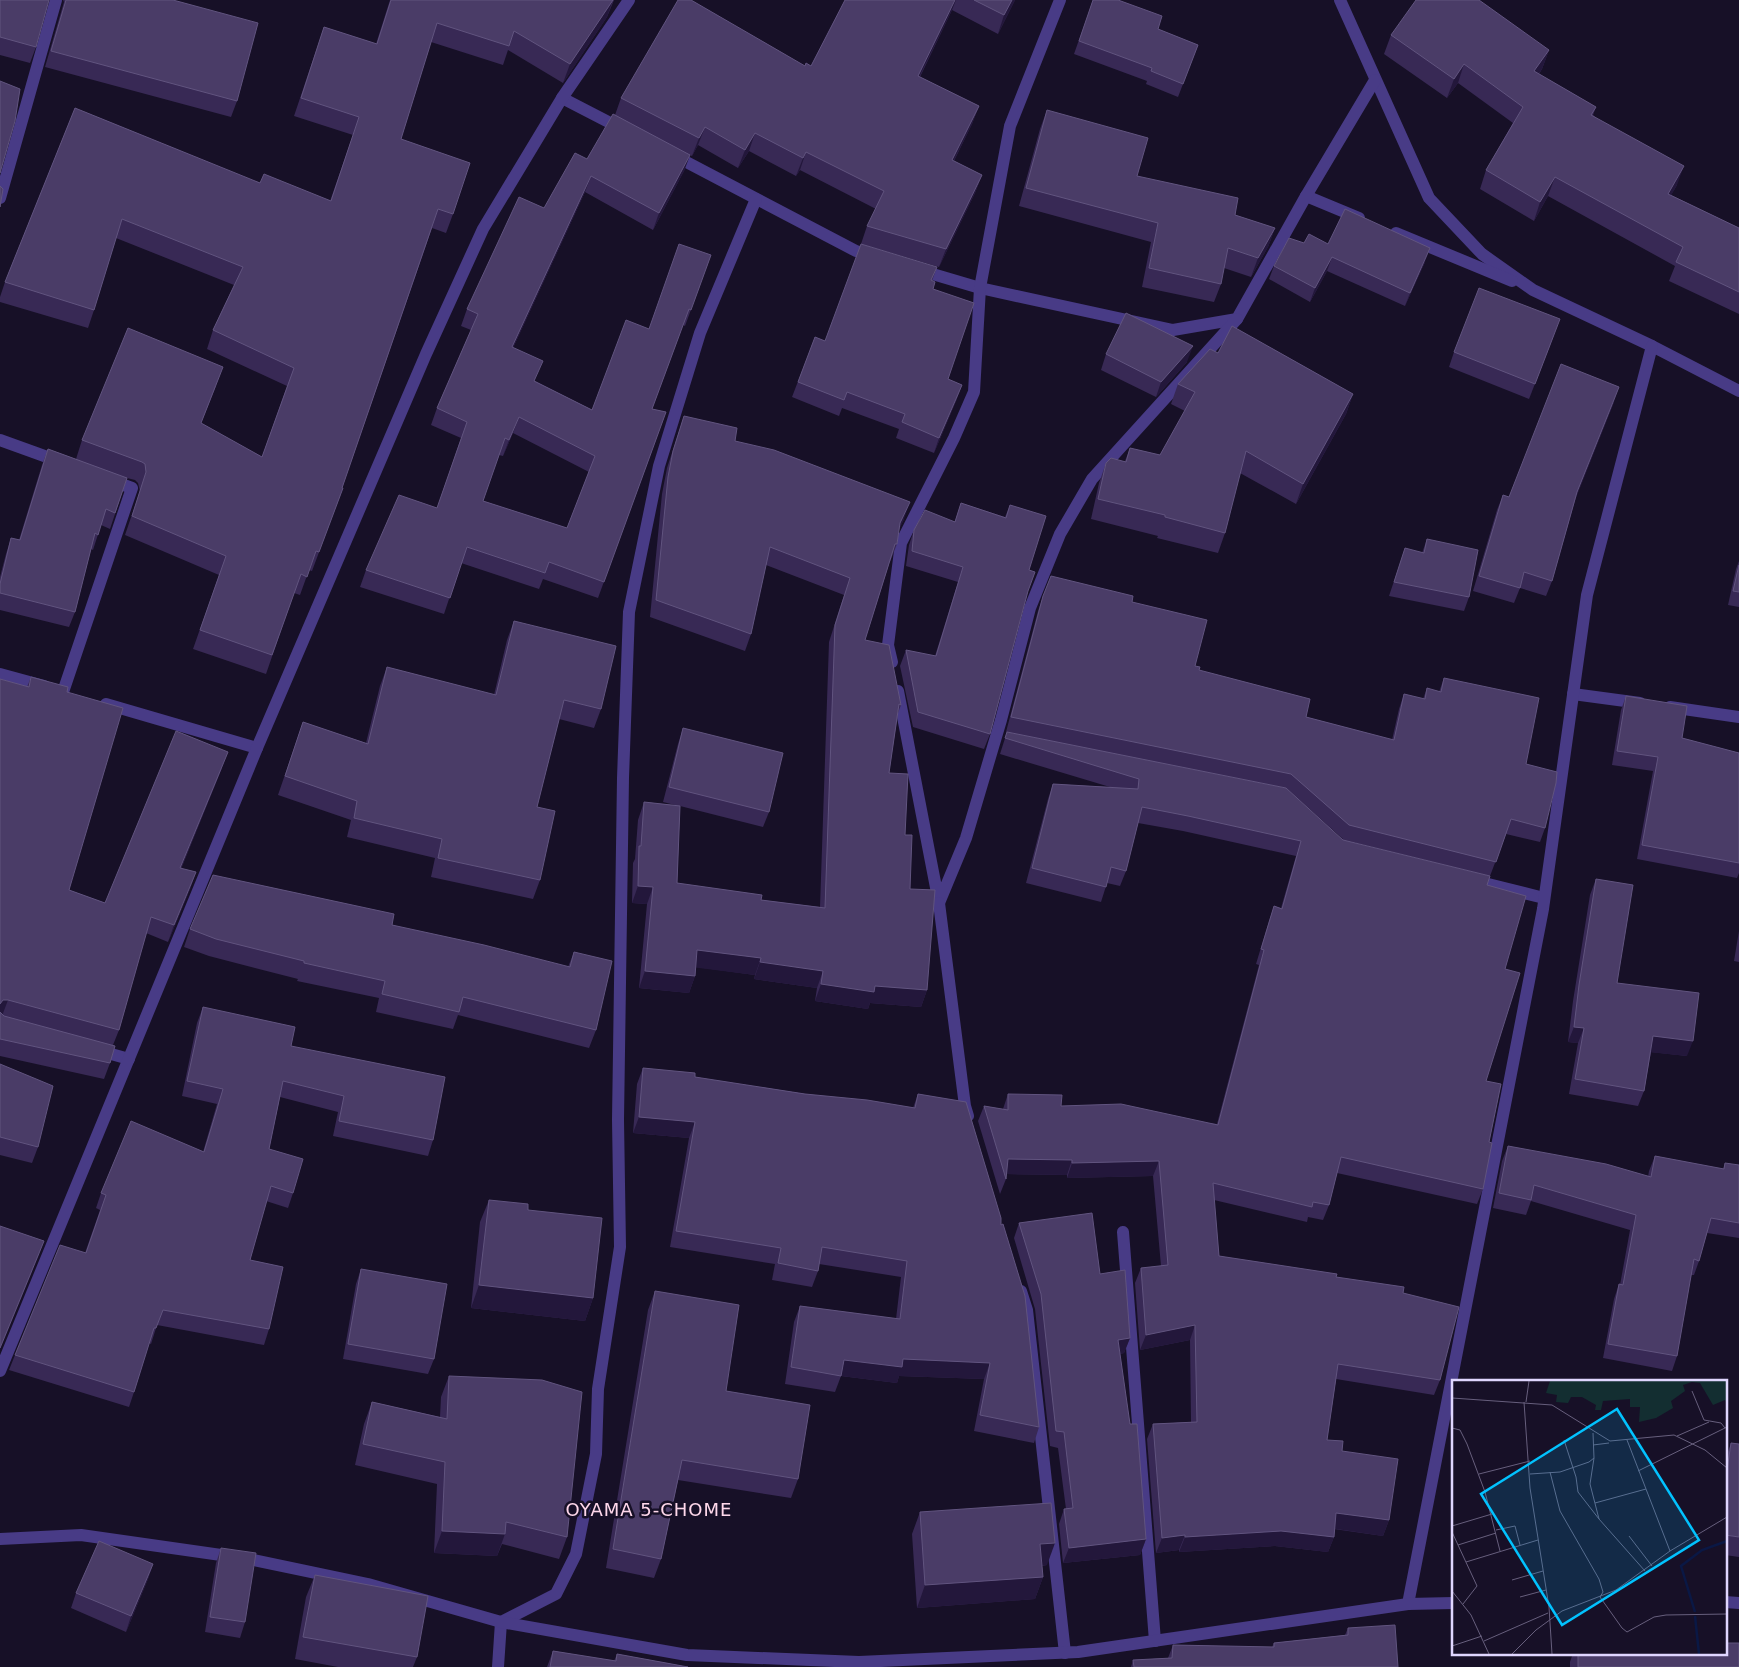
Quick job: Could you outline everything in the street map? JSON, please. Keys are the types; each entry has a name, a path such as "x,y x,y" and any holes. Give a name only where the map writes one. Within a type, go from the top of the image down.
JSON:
{"street":[{"path":"0,198 56,0"},
{"path":"0,1371 46,1249 129,1059 257,748 426,354 483,229 562,98 629,0"},
{"path":"970,1125 965,1106 939,903 888,645 901,543 954,438 974,392 980,288 1010,126 1060,0"},
{"path":"1340,0 1429,198 1482,254 1533,290"},
{"path":"939,903 966,838 1001,739 1030,608 1060,534 1092,479 1237,319 1306,196 1375,80"},
{"path":"562,98 633,134"},
{"path":"659,148 856,251 885,260"},
{"path":"1306,196 1370,222"},
{"path":"501,1622 556,1594 576,1554 596,1454 598,1389 620,1247 618,1120 623,778 629,612 662,457 700,333 756,199"},
{"path":"1388,230 1533,290 1652,346 1739,391"},
{"path":"904,265 980,288 1173,330 1237,319"},
{"path":"1408,1604 1544,898 1587,595 1652,346"},
{"path":"0,440 70,465"},
{"path":"0,674 68,693 132,488 96,475"},
{"path":"1573,694 1739,716"},
{"path":"91,700 257,748"},
{"path":"1461,877 1544,898"},
{"path":"83,1047 129,1059"},
{"path":"1123,1232 1155,1641"},
{"path":"1019,1282 1027,1310 1065,1653"},
{"path":"0,1539 81,1535 249,1560 368,1584 501,1622 687,1655 859,1662 1065,1653 1408,1604 1452,1603"},
{"path":"1726,1602 1739,1603"},
{"path":"498,1667 501,1622"}],"building":[{"path":"0,0 49,0 36,47 0,37"},
{"path":"66,0 173,0 258,23 237,101 51,51"},
{"path":"391,0 613,0 570,64 514,31 509,46 437,23 401,139 470,163 453,214 438,209 343,488 319,552 316,551 307,577 301,574 272,655 200,630 226,556 132,516 146,472 145,464 82,440 128,328 223,367 201,423 262,457 294,368 213,330 243,267 122,219 94,310 5,282 75,108 260,183 264,174 331,201 359,117 301,98 324,27 377,44"},
{"path":"678,0 691,0 805,66 806,63 811,66 845,0 955,0 918,76 979,106 952,160 982,175 946,249 867,226 884,191 806,152 803,158 755,133 745,150 705,127 699,138 621,98"},
{"path":"974,0 1012,0 1004,15"},
{"path":"1093,0 1118,0 1162,16 1158,29 1198,45 1183,84 1151,71 1152,68 1079,41"},
{"path":"1416,0 1479,0 1549,50 1534,71 1596,107 1591,115 1684,166 1668,194 1739,228 1739,292 1676,262 1683,247 1555,177 1540,202 1486,170 1523,107 1464,64 1454,79 1391,35"},
{"path":"0,81 20,89 15,121 0,173"},
{"path":"1047,110 1148,138 1137,176 1238,198 1235,215 1275,228 1258,258 1228,248 1221,284 1149,268 1158,223 1026,188"},
{"path":"613,114 690,155 659,213 591,176 512,347 543,361 534,381 592,410 626,320 649,329 679,244 711,255 652,409 666,412 604,582 549,562 545,573 467,547 450,598 366,570 399,495 437,508 467,422 437,408 478,314 467,309 519,197 544,208 575,153 587,159","holes":["519,417 595,456 567,528 483,501 505,438 509,440"]},
{"path":"0,186 3,189 0,207"},
{"path":"1345,209 1430,248 1410,293 1332,257 1315,288 1274,266 1289,238 1304,243 1309,234 1328,244"},
{"path":"861,244 937,267 931,280 935,282 933,289 974,303 948,379 962,385 939,438 902,422 905,414 847,392 844,400 798,382 815,337 825,341"},
{"path":"1479,288 1560,319 1535,384 1454,352"},
{"path":"1126,313 1193,346 1161,382 1106,354"},
{"path":"1232,326 1353,394 1303,484 1246,451 1225,533 1165,517 1165,515 1098,499 1106,463 1111,458 1126,462 1130,448 1160,455 1195,392 1178,384 1210,349 1218,353"},
{"path":"1561,364 1619,387 1577,492 1552,581 1524,572 1520,588 1479,576 1503,495 1509,497"},
{"path":"684,416 737,428 735,441 774,450 910,502 900,523 897,544 895,544 865,640 889,645 901,705 899,704 889,773 908,774 905,835 912,835 910,889 935,890 927,990 875,986 874,992 821,984 823,971 760,962 761,958 697,950 695,976 645,971 653,887 638,886 639,846 641,846 644,802 680,806 677,883 762,895 761,900 825,908 835,625 850,578 770,547 751,634 656,600 668,477 673,451"},
{"path":"48,449 127,478 115,513 106,509 98,535 95,533 75,612 0,593 0,584 11,538 20,540"},
{"path":"961,503 1006,518 1010,505 1046,516 1029,570 1035,572 1028,591 990,734 918,712 906,650 936,656 963,567 912,551 914,530 925,510 955,522"},
{"path":"1427,539 1478,550 1469,597 1394,582 1405,548 1424,553"},
{"path":"1739,565 1739,592 1733,591"},
{"path":"1051,576 1133,596 1132,602 1207,620 1195,666 1200,667 1199,670 1310,699 1306,717 1394,740 1404,694 1425,699 1427,688 1441,692 1444,678 1539,698 1526,764 1557,772 1545,828 1511,819 1496,862 1349,825 1291,774 1011,717 1043,596"},
{"path":"514,621 616,646 601,709 564,700 537,807 555,811 540,880 438,858 442,839 354,818 357,801 285,776 303,722 368,744 387,667 496,695"},
{"path":"31,677 68,687 67,692 123,708 69,890 105,903 176,731 228,752 180,868 196,872 174,925 151,917 119,1030 8,1000 3,1000 0,1004 0,679 29,687"},
{"path":"1626,696 1687,706 1682,738 1739,753 1739,863 1642,845 1658,757 1617,751"},
{"path":"683,728 783,753 769,812 669,787"},
{"path":"1007,732 1286,788 1343,840 1490,876 1487,885 1526,896 1505,969 1520,973 1486,1081 1501,1084 1489,1142 1492,1143 1483,1189 1341,1157 1329,1205 1313,1202 1312,1207 1213,1183 1219,1256 1337,1274 1336,1277 1404,1287 1403,1293 1459,1307 1440,1380 1338,1364 1327,1440 1343,1441 1342,1451 1398,1459 1389,1520 1336,1513 1334,1537 1281,1531 1185,1537 1185,1535 1162,1538 1153,1424 1197,1422 1195,1325 1146,1335 1141,1268 1168,1265 1159,1161 1072,1163 1072,1160 1008,1159 1006,1179 984,1106 1008,1110 1008,1094 1062,1095 1061,1106 1121,1104 1218,1125 1264,950 1261,949 1274,906 1282,909 1301,841 1142,807 1126,871 1111,867 1106,887 1032,868 1053,784 1138,789 1139,779 1005,738"},
{"path":"213,875 394,914 392,925 484,945 570,967 574,952 612,961 596,1030 463,997 459,1012 382,994 385,981 304,963 304,961 216,939 190,929"},
{"path":"1596,879 1633,885 1617,983 1699,993 1693,1041 1653,1036 1644,1091 1575,1079 1584,1028 1574,1027"},
{"path":"203,1007 295,1027 291,1046 445,1077 433,1140 339,1121 344,1096 283,1081 269,1149 303,1159 293,1193 271,1186 250,1260 283,1267 269,1329 163,1310 156,1328 154,1328 134,1392 15,1355 60,1245 86,1253 106,1195 101,1193 131,1121 204,1152 223,1089 187,1081"},
{"path":"0,1012 4,1016 115,1046 110,1063 0,1039"},
{"path":"0,1064 53,1086 38,1147 0,1137"},
{"path":"643,1068 695,1073 695,1077 915,1108 918,1094 966,1102 1001,1218 1001,1225 1003,1224 1025,1296 1039,1427 980,1415 990,1363 903,1359 902,1367 844,1360 841,1376 791,1367 800,1306 900,1319 907,1261 822,1247 818,1271 778,1263 781,1248 676,1231 695,1122 639,1117"},
{"path":"1508,1146 1606,1164 1651,1177 1655,1156 1724,1169 1725,1163 1739,1165 1739,1223 1711,1218 1699,1261 1694,1259 1677,1356 1608,1344 1619,1284 1623,1285 1636,1215 1534,1185 1531,1200 1499,1193"},
{"path":"489,1200 528,1204 528,1210 602,1218 593,1298 479,1285"},
{"path":"1092,1213 1100,1274 1125,1270 1130,1338 1118,1340 1130,1424 1137,1424 1146,1539 1069,1548 1064,1509 1073,1508 1064,1432 1056,1431 1041,1294 1019,1223"},
{"path":"0,1226 44,1241 0,1348"},
{"path":"361,1269 447,1284 434,1359 348,1344"},
{"path":"655,1291 739,1305 726,1391 810,1405 798,1479 682,1460 661,1559 613,1549"},
{"path":"449,1376 542,1380 582,1392 567,1537 506,1522 505,1534 442,1531 445,1462 363,1444 372,1402 447,1419"},
{"path":"1731,1443 1739,1444 1739,1537 1726,1535 1726,1477"},
{"path":"1051,1503 1055,1543 1040,1544 1043,1577 925,1585 920,1512"},
{"path":"99,1541 153,1564 131,1616 76,1593"},
{"path":"221,1548 256,1553 245,1622 210,1617"},
{"path":"315,1575 428,1596 417,1657 303,1637"},
{"path":"1395,1625 1398,1667 1134,1667 1133,1660 1172,1658 1173,1645 1274,1647 1274,1643 1348,1635 1348,1628"},
{"path":"1726,1643 1739,1643 1739,1667 1578,1667 1578,1654 1726,1654"},
{"path":"553,1651 616,1661 617,1654 688,1667 550,1667"}],"district":[{"name":"OYAMA 5-CHOME","path":"649,1510"}]}
